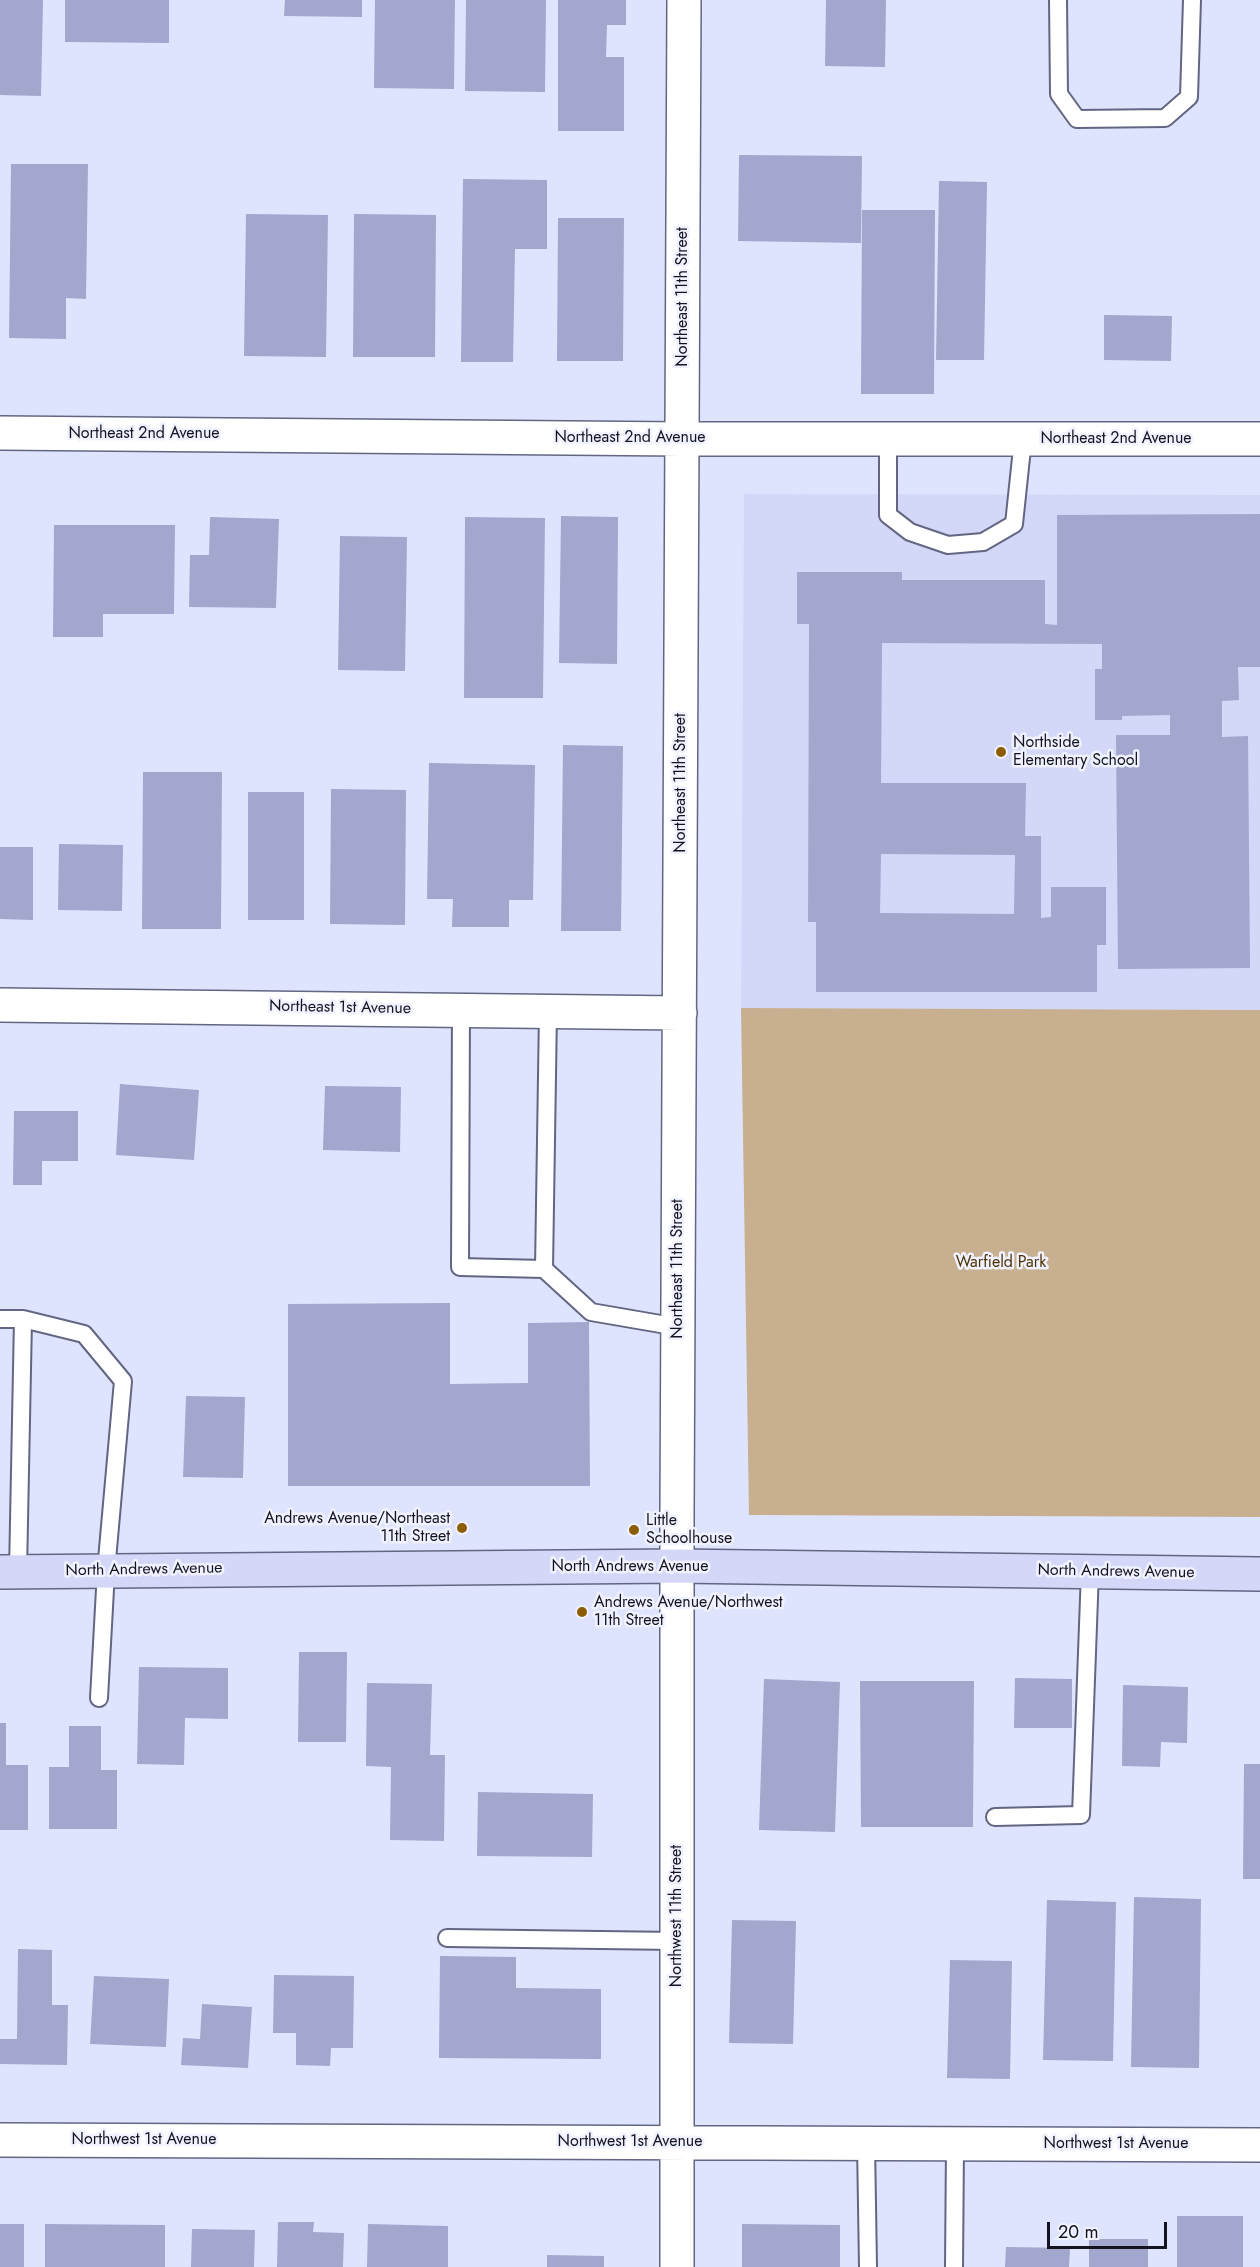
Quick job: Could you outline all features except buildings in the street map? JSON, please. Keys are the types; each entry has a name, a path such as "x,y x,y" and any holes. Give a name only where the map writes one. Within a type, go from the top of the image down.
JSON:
{"main road":[{"name":"North Andrews Avenue","path":"9,1572 677,1566 1260,1574"}],"street":[{"name":"Northeast 11th Street","path":"677,1566 684,0"},
{"name":"Northeast 2nd Avenue","path":"0,433 682,439 1260,439"},
{"name":"Northeast 1st Avenue","path":"0,1005 680,1013"},
{"name":"Northwest 11th Street","path":"677,1566 677,2267"},
{"name":"Northwest 1st Avenue","path":"0,2140 1260,2145"}],"lane":[{"path":"1058,0 1059,94 1077,119 1165,118 1189,97 1192,0"},
{"path":"888,439 888,515 910,532 948,545 983,542 1014,525 1023,439"},
{"path":"461,1009 460,1267 544,1269 591,1312 678,1327"},
{"path":"544,1269 548,1011"},
{"path":"0,1319 23,1319 84,1334 123,1381 106,1570 99,1698"},
{"path":"9,1572 23,1319"},
{"path":"995,1817 1081,1815 1090,1571"},
{"path":"447,1938 677,1941"},
{"path":"866,2143 868,2267"},
{"path":"954,2267 955,2144"}],"shaded area":[{"name":"Northside Elementary School","path":"744,494 1260,495 1260,1010 741,1008"}],"green space":[{"name":"Warfield Park","path":"741,1008 1260,1010 1260,1517 749,1515"}],"place":[{"name":"Northside Elementary School","path":"1001,752"},
{"name":"Andrews Avenue/Northeast 11th Street","path":"462,1528"},
{"name":"Little Schoolhouse","path":"634,1530"},
{"name":"Andrews Avenue/Northwest 11th Street","path":"582,1612"}]}
